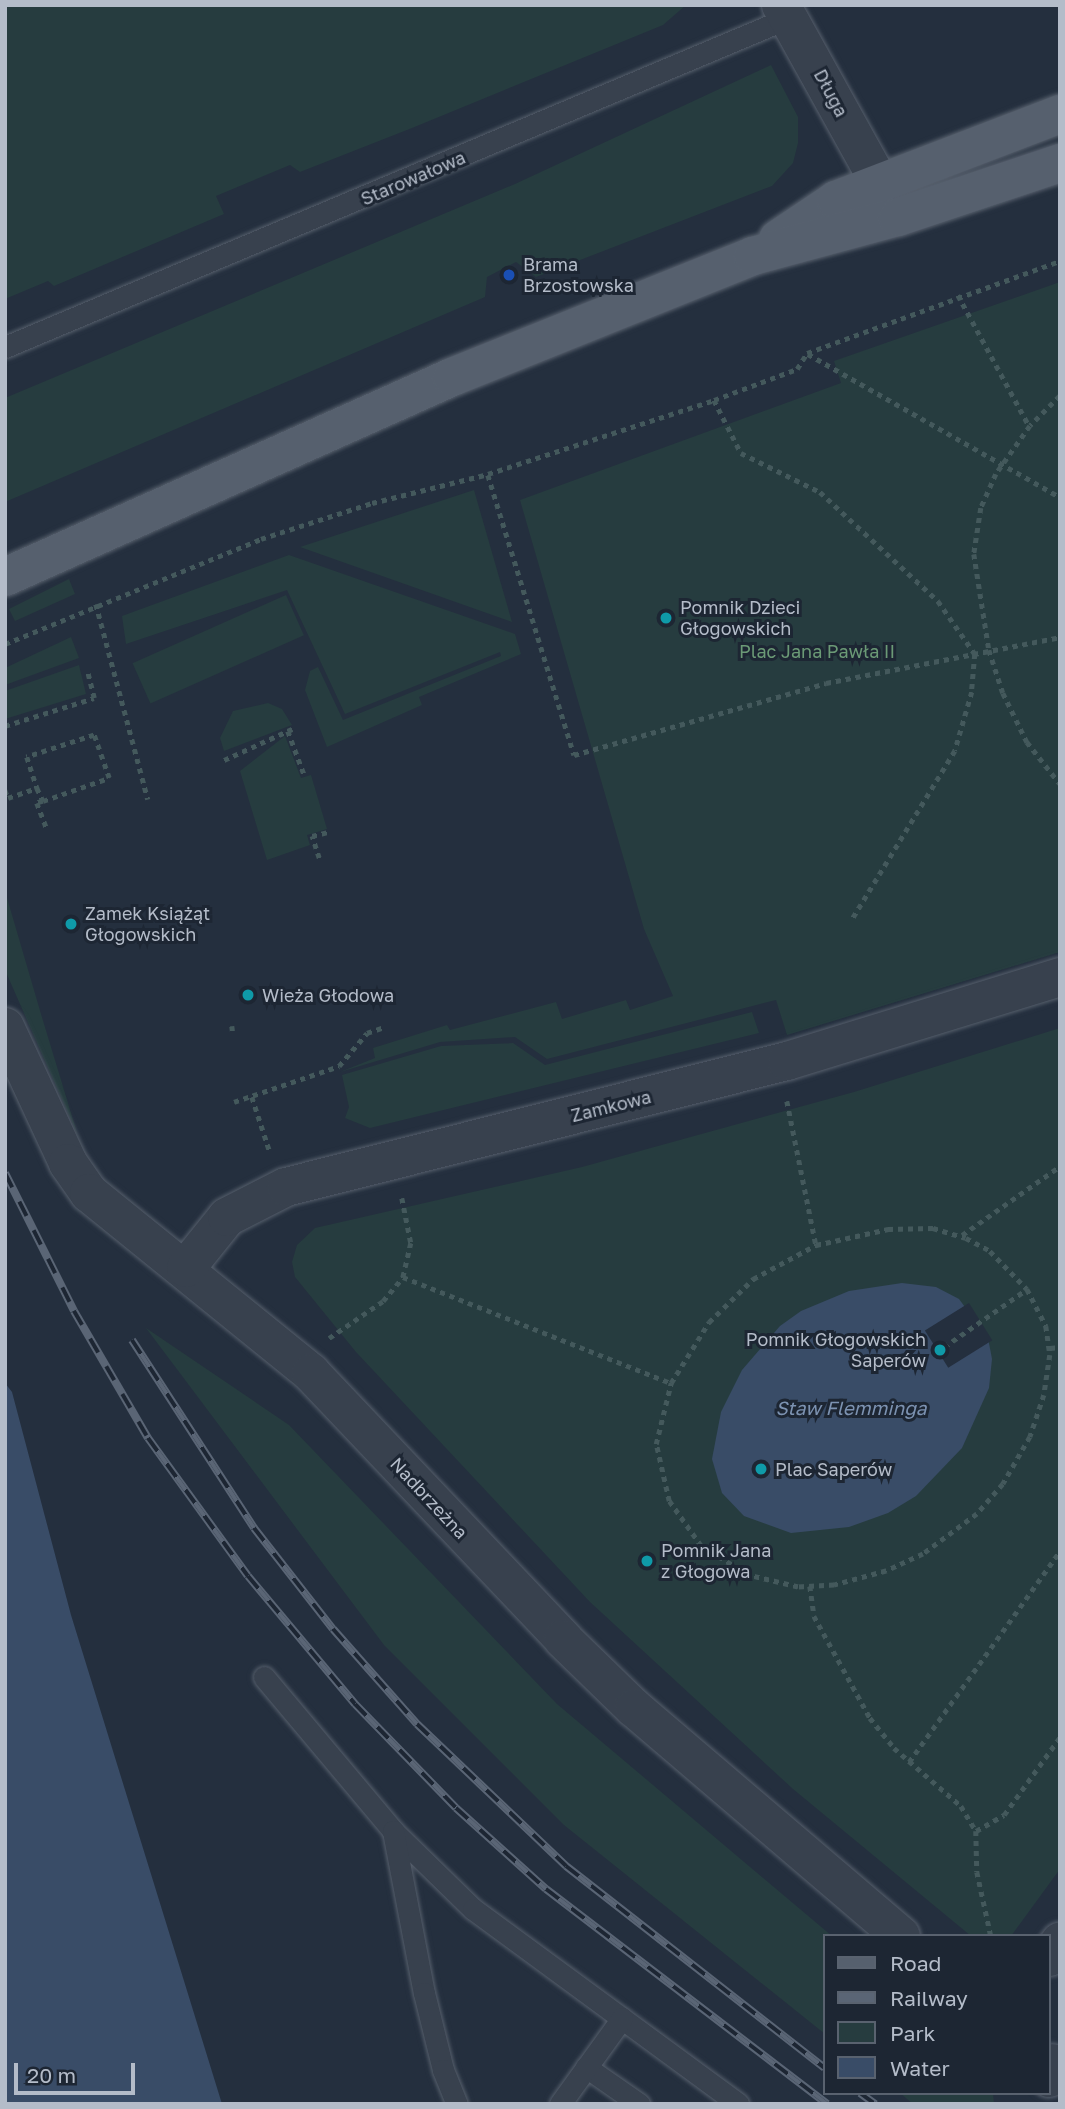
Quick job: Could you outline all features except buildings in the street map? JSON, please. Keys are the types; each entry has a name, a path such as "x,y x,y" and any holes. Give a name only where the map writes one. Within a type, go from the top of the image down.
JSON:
{"main road":[{"path":"753,256 836,201 879,181 1060,114"},
{"path":"5,577 428,387 753,256 898,217 1060,163"}],"street":[{"name":"Długa","path":"797,9 879,181"},
{"name":"Zamkowa","path":"186,1268 227,1217 286,1187 787,1061 1060,977"},
{"name":"Nadbrzeżna","path":"5,1027 80,1182 311,1373 563,1639 634,1708 899,1934"}],"lane":[{"name":"Starowałowa","path":"5,347 797,9"},
{"path":"264,1677 393,1831 473,1909 738,2104"},
{"path":"393,1831 424,1993 443,2070 457,2104"},
{"path":"560,2104 621,2018"},
{"path":"586,2067 639,2104"}],"path":[{"path":"5,644 96,604 261,539 372,503 488,474 714,400 797,369 807,354 958,295 1060,261"},
{"path":"958,295 1030,426"},
{"path":"807,354 1060,497"},
{"path":"1060,396 1030,426 1002,464 981,508 974,543 989,650 1010,710 1060,784"},
{"path":"714,400 741,453 820,492 938,601 975,654 972,692 956,751 853,918"},
{"path":"488,474 574,755 826,683 1060,637"},
{"path":"96,604 148,799"},
{"path":"5,726 94,698 88,670"},
{"path":"224,760 290,730 304,774"},
{"path":"43,801 27,757 94,735 108,778 43,801 37,803 47,829"},
{"path":"5,790 8,798 37,788"},
{"path":"319,858 313,836 328,832"},
{"path":"232,1026 233,1034"},
{"path":"234,1102 339,1066 367,1033 384,1027"},
{"path":"252,1097 270,1153"},
{"path":"787,1098 816,1245"},
{"path":"961,1236 1060,1166"},
{"path":"328,1339 383,1301 403,1277 411,1243 401,1197"},
{"path":"933,1228 961,1236 990,1251 1027,1289 1046,1326 1050,1348 1047,1383 1030,1437 987,1504 951,1536 907,1562 853,1580 810,1586 774,1583 736,1570 701,1546 682,1524 664,1489 656,1453 671,1384 702,1331 733,1296 771,1267 816,1245 888,1229 933,1228"},
{"path":"403,1277 671,1384"},
{"path":"944,1347 1027,1289"},
{"path":"1050,1348 1060,1347"},
{"path":"909,1762 1060,1552"},
{"path":"810,1586 814,1616 853,1691 885,1737 909,1762 953,1798 976,1831 976,1872 991,1934"},
{"path":"976,1831 1004,1815 1060,1737"}],"green space":[{"path":"5,5 686,5 663,25 412,128 300,172 290,165 216,196 224,214 54,286 48,281 5,299"},
{"path":"771,65 798,117 798,143 793,163 772,186 536,277 516,262 487,277 485,297 5,502 5,398 515,184"},
{"name":"Plac Jana Pawła II","path":"1060,282 1060,952 787,1035 776,1000 547,1059 515,1037 440,1042 340,1072 375,1058 373,1048 447,1025 450,1030 556,1002 562,1019 626,1000 630,1010 673,996 644,929 520,500 841,383 834,361"},
{"path":"474,490 512,622 300,547"},
{"path":"289,555 515,634 521,654 419,697 422,705 327,747 305,690 310,671 318,667 343,720 501,656 500,652 345,714 287,590 126,644 122,616"},
{"path":"69,579 75,594 15,621 9,609"},
{"path":"286,595 304,635 150,704 133,663"},
{"path":"71,637 79,658 5,685 5,668"},
{"path":"79,665 86,694 5,719 5,691"},
{"path":"268,703 282,709 292,725 224,751 220,738 233,711"},
{"path":"285,736 301,778 311,775 327,829 307,835 310,845 267,860 240,771"},
{"path":"5,891 41,1014 78,1136 5,970"},
{"path":"752,1012 759,1033 370,1128 345,1118 349,1107 342,1075 441,1046 513,1043 545,1065"},
{"name":"Plac Saperów","path":"1060,1028 1060,1869 1012,1934 969,1934 793,1789 590,1602 356,1352 295,1277 292,1262 297,1245 315,1228 582,1167 854,1092"},
{"path":"146,1328 289,1425 557,1704 830,1934 824,1934 824,2033 564,1825 384,1645"},
{"path":"902,2095 993,2095 994,2104 913,2104"}],"water":[{"name":"Staw Flemminga","path":"902,1283 936,1287 959,1299 988,1338 992,1359 989,1388 962,1448 916,1496 888,1513 849,1527 791,1533 744,1516 722,1493 712,1459 721,1412 742,1370 780,1326 801,1311 849,1291"},
{"path":"5,1383 12,1392 71,1615 222,2104 5,2104"}],"pier":[{"path":"969,1303 992,1340 948,1368 925,1331"}],"railway":[{"path":"5,1173 74,1311 148,1438 248,1576 355,1704 456,1808 546,1889 827,2104"},
{"path":"132,1340 254,1528 333,1629 417,1724 566,1866 824,2067"},
{"path":"863,2095 875,2104"}],"place":[{"name":"Brama Brzostowska","path":"509,275"},
{"name":"Pomnik Dzieci Głogowskich","path":"666,618"},
{"name":"Zamek Książąt Głogowskich","path":"71,924"},
{"name":"Wieża Głodowa","path":"248,995"},
{"name":"Pomnik Głogowskich Saperów","path":"940,1350"},
{"name":"Plac Saperów","path":"761,1469"},
{"name":"Pomnik Jana z Głogowa","path":"647,1561"}]}
